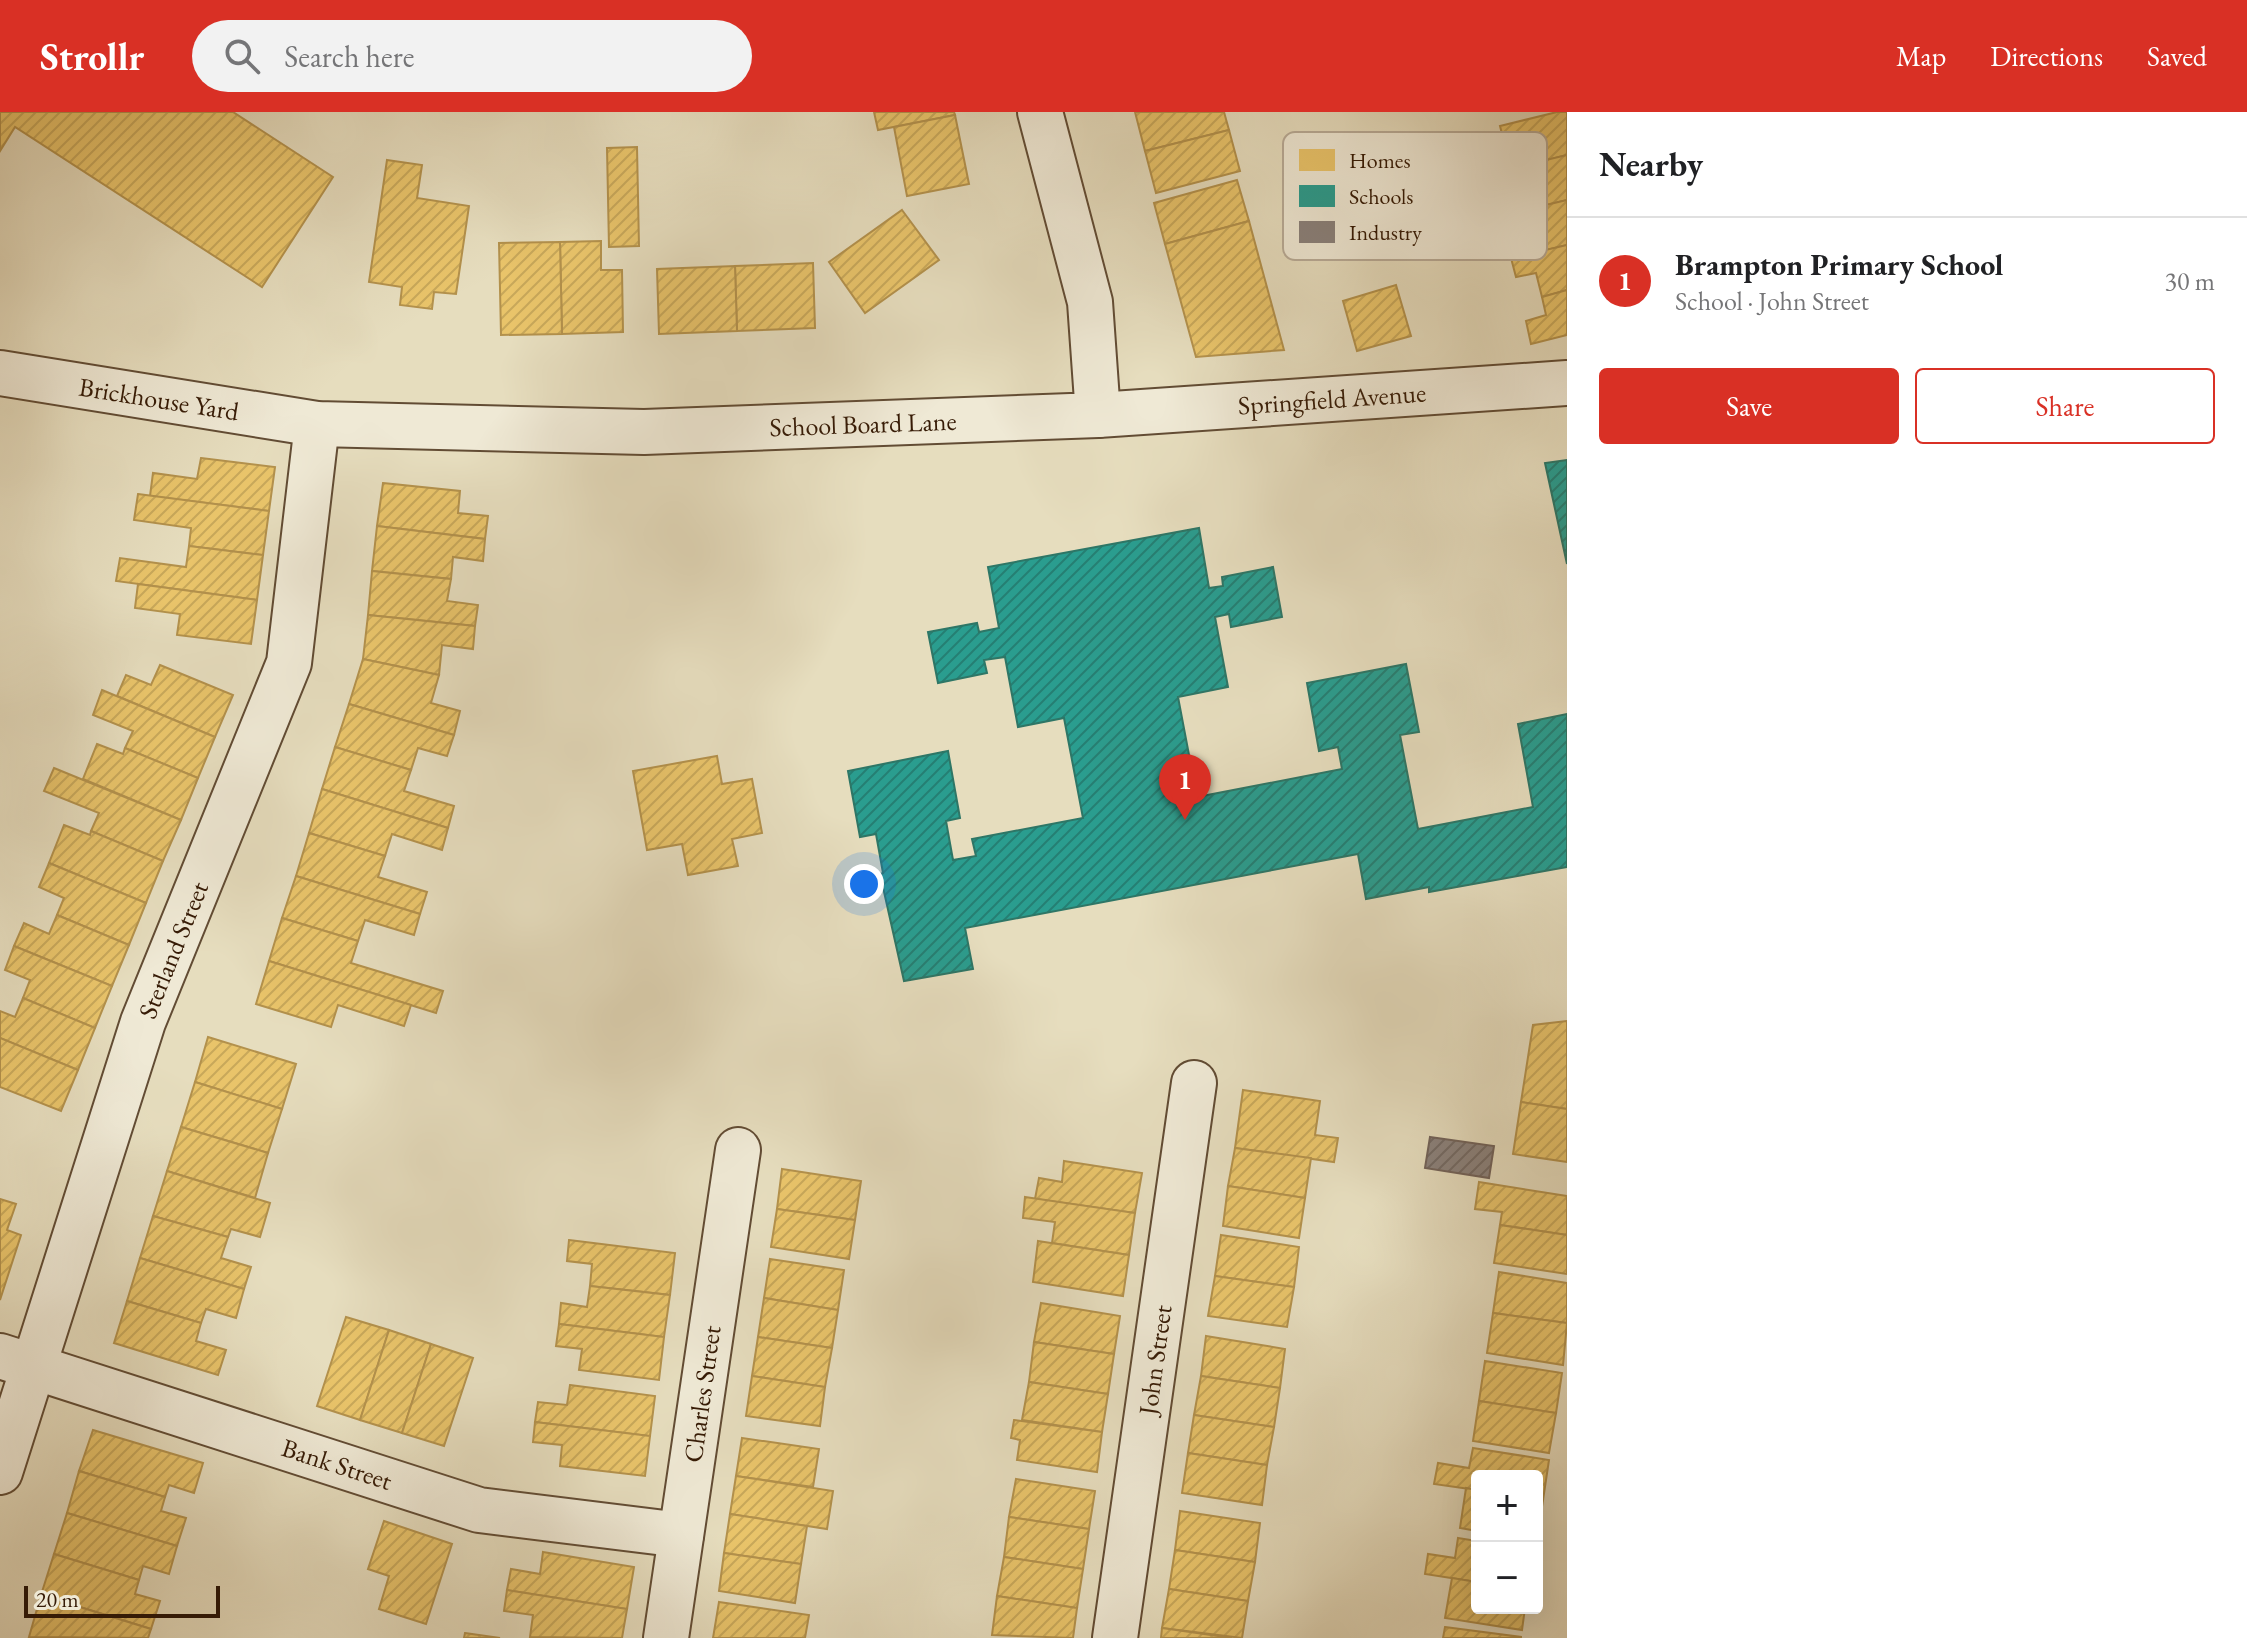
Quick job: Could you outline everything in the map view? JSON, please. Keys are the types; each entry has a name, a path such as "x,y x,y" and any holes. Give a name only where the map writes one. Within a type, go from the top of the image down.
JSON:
{"street":[{"path":"1040,112 1090,302 1098,415"},
{"name":"Brickhouse Yard","path":"0,373 317,424"},
{"name":"Springfield Avenue","path":"1098,415 1567,383"},
{"name":"School Board Lane","path":"317,424 644,432 1098,415"},
{"name":"Sterland Street","path":"0,1472 18,1360 143,1022 289,663 317,424"},
{"name":"John Street","path":"1115,1638 1194,1083"},
{"name":"Charles Street","path":"666,1638 738,1150"},
{"name":"Bank Street","path":"18,1360 479,1510 681,1535"}],"building: Homes":[{"path":"0,112 233,112 333,177 262,287 15,127 0,151"},
{"path":"874,112 954,112 955,115 878,130"},
{"path":"1135,112 1224,112 1229,130 1145,151"},
{"path":"1567,112 1567,155 1547,160 1547,132 1502,132 1500,126"},
{"path":"955,115 969,184 907,196 894,127"},
{"path":"1229,130 1240,171 1156,193 1145,151"},
{"path":"637,147 639,246 609,247 607,148"},
{"path":"1567,155 1567,200 1547,205 1547,160"},
{"path":"387,160 422,165 417,198 469,206 456,294 434,292 432,309 400,305 402,287 369,282"},
{"path":"1237,180 1249,221 1165,244 1154,203"},
{"path":"1567,200 1567,245 1547,250 1547,205"},
{"path":"902,210 939,260 865,313 829,262"},
{"path":"1249,221 1284,350 1196,357 1165,244"},
{"path":"601,241 601,270 622,270 623,332 562,334 560,242"},
{"path":"560,242 562,334 501,335 499,243"},
{"path":"1567,245 1567,290 1542,297 1536,273 1516,277 1512,260 1547,260 1547,250"},
{"path":"813,263 815,328 737,331 735,266"},
{"path":"735,266 737,331 659,334 657,269"},
{"path":"1396,285 1411,336 1357,351 1343,301"},
{"path":"1567,290 1567,335 1531,344 1526,321 1546,315 1542,297"},
{"path":"201,458 275,467 269,511 150,496 153,473 197,479"},
{"path":"383,483 460,491 458,513 488,516 485,539 377,526"},
{"path":"138,494 269,511 263,555 189,546 191,528 134,520"},
{"path":"377,526 485,539 483,561 453,557 451,579 372,571"},
{"path":"189,546 263,555 257,600 116,581 120,558 186,567"},
{"path":"372,571 451,579 447,601 478,605 475,626 368,615"},
{"path":"138,584 257,600 251,644 177,635 180,614 135,608"},
{"path":"368,615 475,626 473,649 442,645 439,675 363,659"},
{"path":"363,659 439,675 431,703 460,711 454,735 349,704"},
{"path":"160,665 233,695 215,737 117,696 126,675 151,685"},
{"path":"102,690 215,737 198,778 125,748 133,731 93,715"},
{"path":"349,704 454,735 447,756 418,748 411,770 335,747"},
{"path":"97,744 123,754 125,748 198,778 181,820 83,779"},
{"path":"335,747 411,770 404,791 454,806 448,828 322,789"},
{"path":"717,756 722,784 752,779 762,833 732,839 738,866 688,875 682,844 647,850 633,771"},
{"path":"54,768 181,820 163,861 91,831 99,813 44,791"},
{"path":"322,789 448,828 442,850 392,834 385,856 309,833"},
{"path":"64,825 90,835 91,831 163,861 146,903 49,863"},
{"path":"309,833 385,856 378,877 427,892 420,914 296,876"},
{"path":"49,863 146,903 129,945 57,915 64,898 39,887"},
{"path":"296,876 420,914 414,935 365,920 358,941 282,918"},
{"path":"57,915 129,945 112,986 14,946 24,923 49,934"},
{"path":"282,918 358,941 351,963 443,991 436,1013 269,961"},
{"path":"14,946 112,986 95,1028 23,998 30,980 5,970"},
{"path":"269,961 411,1005 404,1026 338,1005 331,1027 256,1004"},
{"path":"23,998 95,1028 78,1070 0,1038 0,1011 15,1017"},
{"path":"1567,1021 1567,1109 1521,1102 1533,1025"},
{"path":"208,1037 296,1064 282,1109 195,1082"},
{"path":"0,1038 78,1070 61,1111 0,1087"},
{"path":"195,1082 282,1109 268,1153 181,1127"},
{"path":"1243,1090 1320,1101 1315,1135 1338,1138 1334,1162 1235,1148"},
{"path":"1521,1102 1567,1109 1567,1162 1513,1154"},
{"path":"181,1127 268,1153 255,1198 167,1171"},
{"path":"1235,1148 1311,1158 1305,1198 1228,1186"},
{"path":"1064,1161 1142,1173 1135,1213 1035,1199 1039,1178 1062,1182"},
{"path":"782,1169 861,1181 855,1220 777,1209"},
{"path":"167,1171 270,1203 260,1237 231,1229 228,1237 153,1216"},
{"path":"1479,1182 1567,1196 1567,1235 1500,1225 1502,1212 1475,1209"},
{"path":"1228,1186 1305,1198 1299,1238 1223,1226"},
{"path":"1025,1197 1135,1213 1129,1255 1052,1243 1055,1222 1023,1218"},
{"path":"0,1199 16,1204 7,1230 21,1235 0,1300"},
{"path":"777,1209 855,1220 849,1259 771,1247"},
{"path":"153,1216 228,1237 221,1258 251,1267 244,1289 140,1258"},
{"path":"1500,1225 1567,1235 1567,1274 1494,1263"},
{"path":"1221,1235 1299,1247 1294,1287 1215,1276"},
{"path":"569,1240 675,1253 670,1295 590,1286 592,1264 567,1261"},
{"path":"1038,1241 1129,1255 1123,1296 1033,1282"},
{"path":"140,1258 244,1289 236,1318 206,1309 201,1323 127,1301"},
{"path":"770,1259 844,1270 838,1310 764,1298"},
{"path":"1499,1272 1567,1283 1567,1323 1493,1313"},
{"path":"1215,1276 1294,1287 1287,1327 1208,1316"},
{"path":"590,1286 670,1295 664,1337 559,1324 561,1303 587,1307"},
{"path":"764,1298 838,1310 832,1348 758,1337"},
{"path":"127,1301 201,1323 196,1341 226,1350 218,1375 114,1343"},
{"path":"1041,1303 1120,1316 1114,1354 1034,1342"},
{"path":"1493,1313 1567,1323 1563,1365 1487,1353"},
{"path":"346,1317 389,1330 360,1420 317,1406"},
{"path":"559,1324 664,1337 659,1380 579,1370 582,1349 556,1346"},
{"path":"389,1330 431,1344 402,1433 360,1420"},
{"path":"1206,1336 1285,1349 1280,1388 1201,1376"},
{"path":"758,1337 832,1348 825,1387 752,1376"},
{"path":"1034,1342 1114,1354 1108,1394 1029,1382"},
{"path":"431,1344 473,1358 444,1446 402,1433"},
{"path":"1485,1361 1562,1373 1556,1413 1479,1401"},
{"path":"752,1376 825,1387 820,1426 746,1416"},
{"path":"1201,1376 1280,1388 1274,1427 1194,1415"},
{"path":"1029,1382 1108,1394 1102,1432 1022,1420"},
{"path":"570,1385 655,1396 650,1436 535,1422 538,1402 567,1405"},
{"path":"1479,1401 1556,1413 1549,1453 1473,1441"},
{"path":"1194,1415 1274,1427 1267,1465 1188,1453"},
{"path":"1014,1420 1102,1432 1097,1472 1017,1460 1020,1440 1011,1438"},
{"path":"535,1422 650,1436 645,1476 560,1466 562,1445 533,1442"},
{"path":"93,1430 203,1463 194,1493 169,1485 165,1497 79,1471"},
{"path":"742,1438 819,1449 813,1487 736,1476"},
{"path":"1473,1448 1549,1460 1543,1500 1543,1470 1471,1470 1471,1489 1434,1484 1438,1463 1469,1468"},
{"path":"1188,1453 1267,1465 1262,1505 1182,1493"},
{"path":"79,1471 165,1497 161,1511 186,1518 177,1546 67,1513"},
{"path":"736,1476 833,1491 827,1529 730,1514"},
{"path":"1016,1479 1095,1491 1089,1529 1009,1517"},
{"path":"1466,1488 1471,1489 1471,1530 1460,1528"},
{"path":"1180,1511 1260,1523 1255,1562 1175,1550"},
{"path":"67,1513 177,1546 169,1574 143,1566 139,1580 54,1554"},
{"path":"730,1514 807,1526 801,1564 724,1553"},
{"path":"1009,1517 1089,1529 1083,1569 1004,1557"},
{"path":"384,1521 452,1544 426,1624 379,1609 389,1576 368,1569"},
{"path":"1458,1538 1471,1540 1471,1581 1425,1574 1428,1554 1455,1558"},
{"path":"1175,1550 1255,1562 1248,1601 1169,1589"},
{"path":"543,1552 634,1567 627,1609 507,1590 511,1569 540,1574"},
{"path":"724,1553 801,1564 795,1603 719,1591"},
{"path":"54,1554 139,1580 135,1594 160,1601 151,1629 41,1595"},
{"path":"1004,1557 1083,1569 1077,1608 997,1596"},
{"path":"1452,1578 1471,1581 1471,1614 1524,1614 1522,1630 1445,1618"},
{"path":"1169,1589 1248,1601 1242,1638 1162,1628"},
{"path":"507,1590 627,1609 622,1638 530,1637 533,1615 504,1611"},
{"path":"41,1595 151,1629 148,1638 29,1637"},
{"path":"997,1596 1077,1608 1073,1638 992,1635"},
{"path":"719,1602 809,1615 805,1638 713,1638"},
{"path":"1445,1627 1521,1637 1521,1638 1443,1638"},
{"path":"1162,1628 1232,1638 1161,1638"},
{"path":"465,1633 500,1638 464,1638"}],"building: Schools":[{"path":"1567,460 1567,564 1545,463"},
{"path":"1199,528 1209,588 1223,586 1222,577 1273,567 1282,617 1231,627 1229,614 1215,617 1228,687 1178,697 1197,797 1342,769 1338,747 1319,751 1307,683 1406,664 1419,732 1400,735 1418,829 1533,807 1518,724 1567,714 1567,867 1429,892 1429,887 1366,899 1358,854 965,928 973,969 904,981 880,874 883,873 876,834 860,837 848,771 948,751 960,818 946,821 953,860 976,856 972,839 1083,818 1064,718 1018,727 1005,657 984,660 987,673 938,683 928,632 977,623 979,632 999,628 988,567"}],"building: Industry":[{"path":"1430,1137 1494,1146 1489,1178 1425,1168"}],"place":[{"name":"Brampton Primary School","path":"1185,820"}]}
